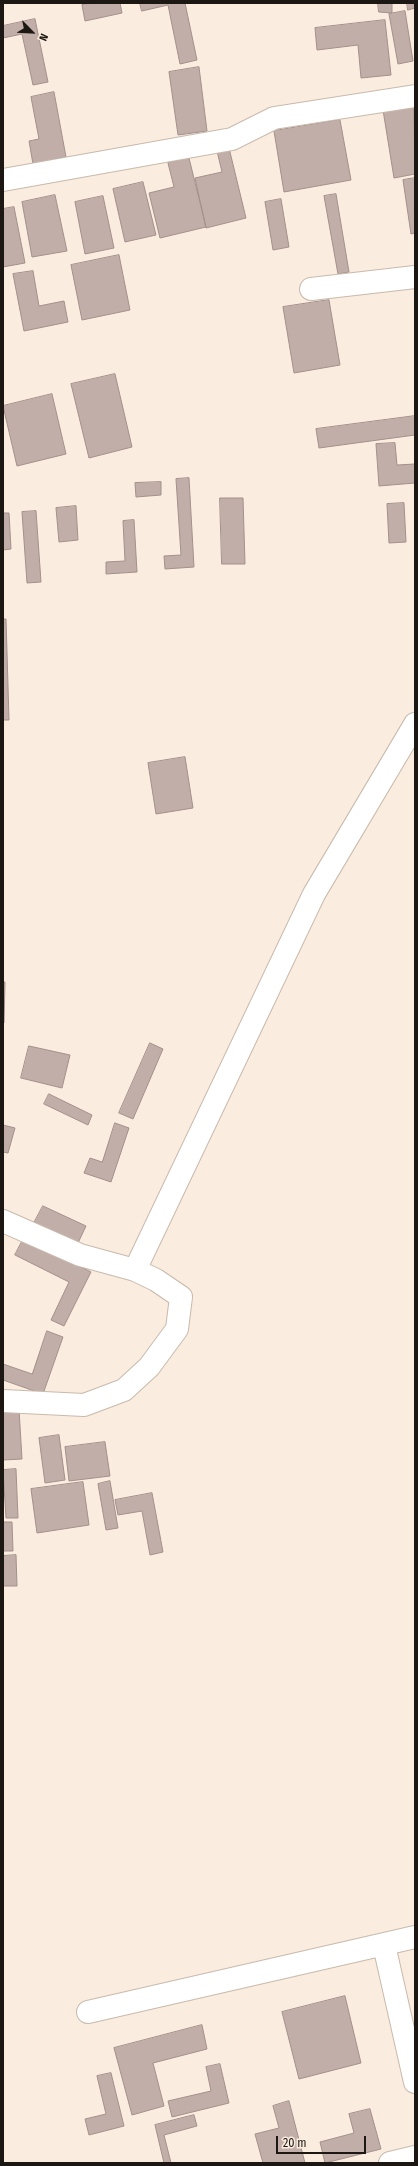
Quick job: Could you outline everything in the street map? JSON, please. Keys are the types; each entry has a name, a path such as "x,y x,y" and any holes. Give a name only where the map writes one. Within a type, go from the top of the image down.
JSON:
{"street":[{"path":"3,180 232,139 274,118 415,96"},
{"path":"311,289 415,277"},
{"path":"135,1270 314,894 415,724"},
{"path":"3,1221 80,1255 135,1270 156,1280 181,1297 177,1329 149,1367 124,1390 84,1404 3,1401"},
{"path":"88,2012 415,1937"},
{"path":"384,1945 415,2082"},
{"path":"390,2163 415,2157"}],"building":[{"path":"93,3 120,3 122,13 85,21 82,5"},
{"path":"140,3 185,3 197,60 180,64 168,5 142,11"},
{"path":"378,3 392,3 392,13 379,12"},
{"path":"407,3 415,3 415,8 408,10"},
{"path":"405,11 413,61 398,64 389,14"},
{"path":"35,19 48,82 33,85 22,34 3,38 3,26"},
{"path":"385,20 391,75 361,78 358,45 317,50 315,28"},
{"path":"199,67 207,131 178,135 169,72"},
{"path":"54,92 66,157 33,164 29,141 39,139 31,97"},
{"path":"414,104 415,174 394,178 383,110"},
{"path":"340,120 351,180 284,192 274,131"},
{"path":"229,148 246,218 206,228 195,178 222,172 217,151"},
{"path":"189,158 206,227 160,238 149,193 174,187 168,163"},
{"path":"415,178 415,233 411,234 403,180"},
{"path":"143,182 156,235 125,242 113,189"},
{"path":"336,194 349,272 338,274 324,196"},
{"path":"55,195 67,251 32,257 22,202"},
{"path":"103,196 114,248 85,254 75,202"},
{"path":"281,199 289,247 273,250 265,202"},
{"path":"14,207 25,263 3,267 3,209"},
{"path":"119,255 130,310 82,320 71,265"},
{"path":"33,271 39,306 64,301 68,322 24,331 13,274"},
{"path":"329,300 340,365 294,373 283,307"},
{"path":"115,374 132,447 89,458 71,384"},
{"path":"52,394 66,454 17,466 3,406"},
{"path":"415,416 415,435 319,448 316,429"},
{"path":"395,443 397,465 415,464 415,483 379,486 376,444"},
{"path":"189,478 194,567 165,569 164,556 181,555 176,479"},
{"path":"161,482 161,495 136,497 135,483"},
{"path":"220,498 243,498 245,564 222,564"},
{"path":"404,503 406,542 389,543 387,504"},
{"path":"76,506 78,540 59,542 56,508"},
{"path":"36,511 41,582 27,583 22,512"},
{"path":"3,513 9,513 11,549 3,550"},
{"path":"134,520 137,572 106,574 106,562 125,561 123,521"},
{"path":"3,619 6,619 9,720 3,720"},
{"path":"185,757 193,808 156,814 148,763"},
{"path":"3,982 5,982 4,1023 3,1023"},
{"path":"150,1043 163,1049 133,1119 119,1113"},
{"path":"29,1046 70,1055 62,1088 21,1078"},
{"path":"49,1094 92,1115 88,1125 44,1104"},
{"path":"115,1123 129,1128 111,1182 84,1173 90,1158 102,1162"},
{"path":"3,1125 15,1128 8,1153 3,1152"},
{"path":"43,1206 86,1226 78,1243 34,1223"},
{"path":"24,1238 91,1272 64,1326 51,1320 69,1282 15,1255"},
{"path":"47,1331 63,1337 43,1394 3,1380 3,1364 32,1374"},
{"path":"19,1409 22,1459 3,1460 3,1410"},
{"path":"59,1435 65,1480 45,1483 39,1438"},
{"path":"105,1442 110,1476 69,1481 65,1447"},
{"path":"16,1469 18,1518 6,1518 3,1470"},
{"path":"110,1481 118,1528 106,1530 98,1484"},
{"path":"83,1482 89,1525 37,1533 31,1489"},
{"path":"152,1493 163,1552 150,1555 142,1511 118,1515 115,1500"},
{"path":"3,1522 12,1522 13,1551 3,1551"},
{"path":"16,1555 17,1586 3,1586 3,1556"},
{"path":"345,1996 361,2063 299,2079 282,2012"},
{"path":"202,2025 207,2049 153,2063 164,2106 132,2115 114,2048"},
{"path":"220,2064 229,2103 172,2117 168,2101 211,2091 206,2067"},
{"path":"111,2073 124,2126 89,2135 85,2119 106,2114 97,2076"},
{"path":"289,2101 305,2163 263,2163 255,2134 279,2128 273,2106"},
{"path":"370,2109 381,2149 325,2163 320,2142 354,2133 349,2114"},
{"path":"194,2115 197,2126 164,2135 171,2163 164,2163 155,2125"}]}
